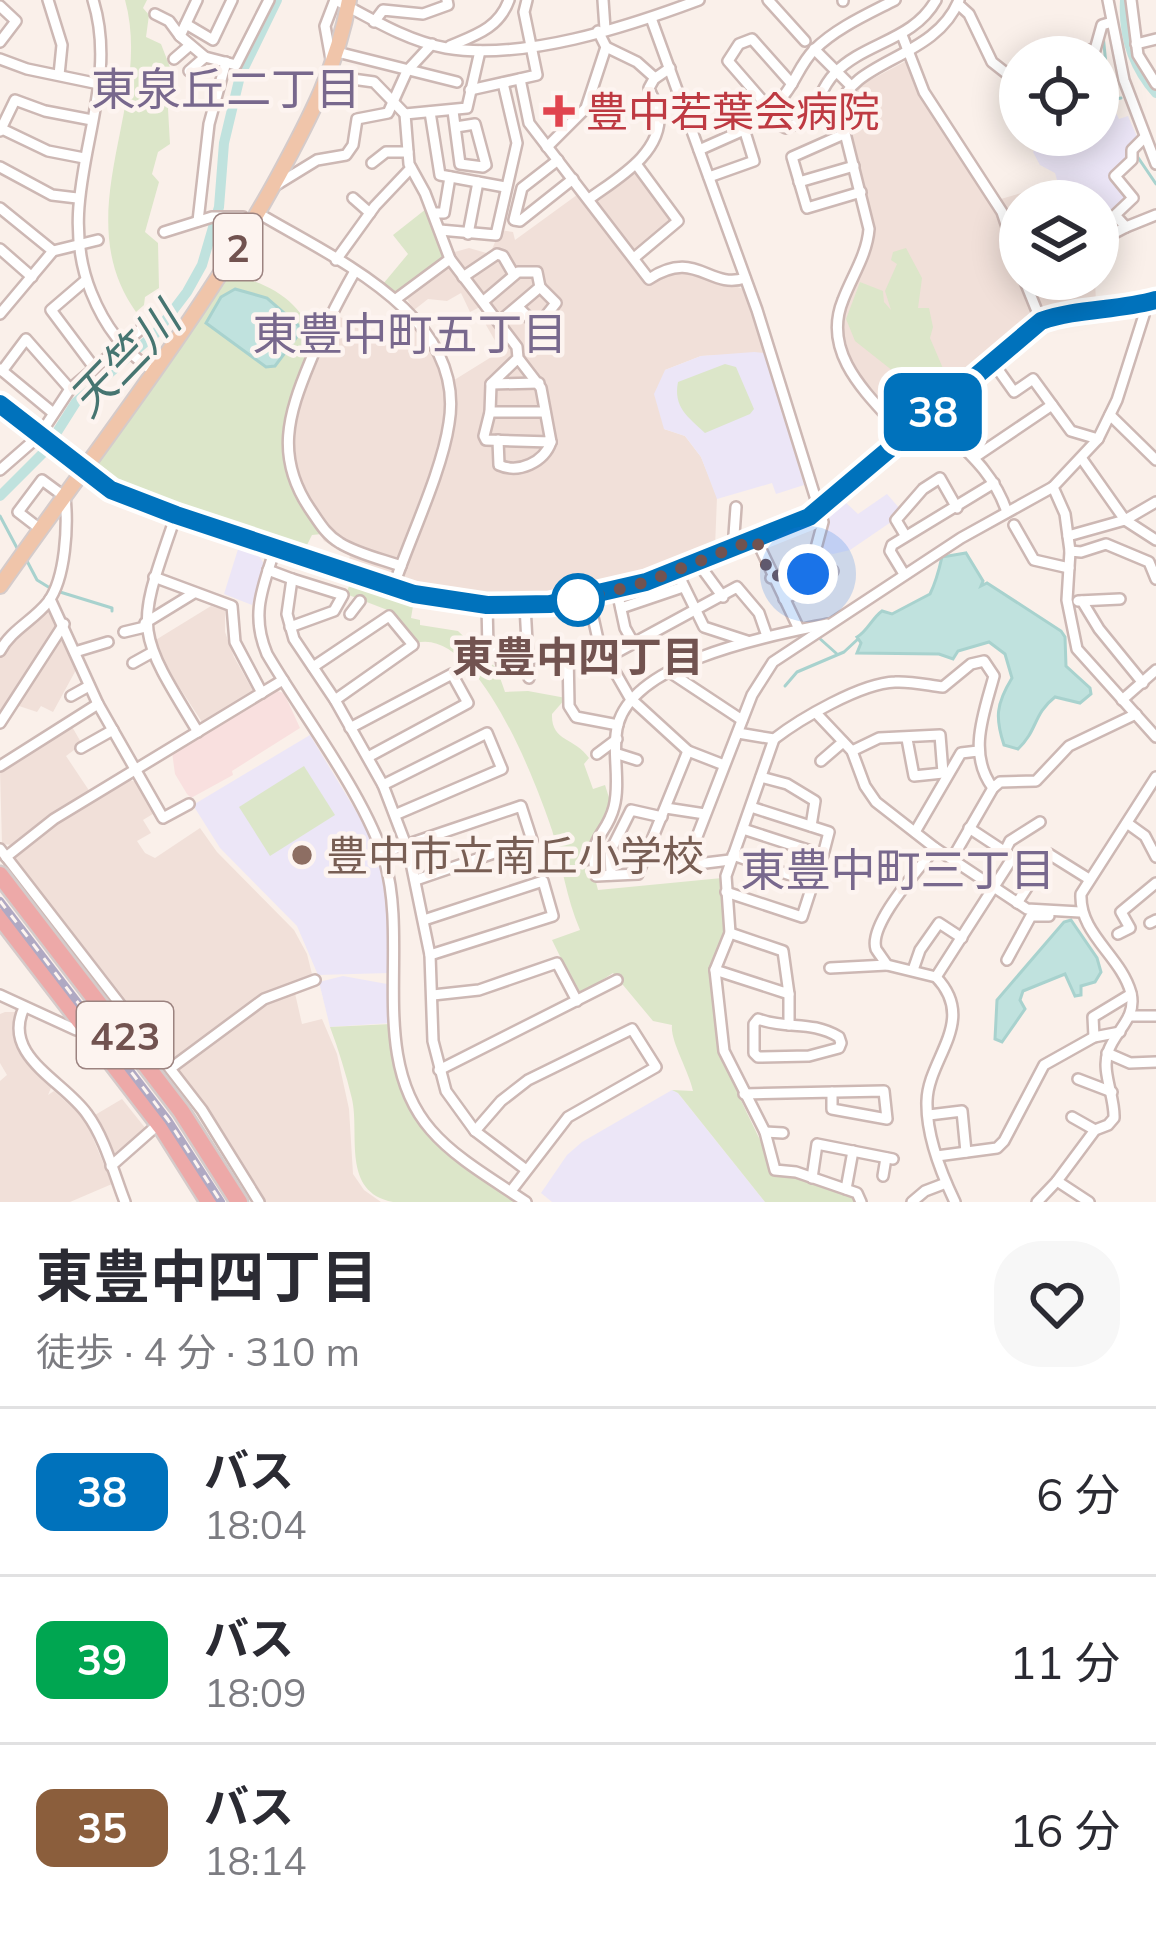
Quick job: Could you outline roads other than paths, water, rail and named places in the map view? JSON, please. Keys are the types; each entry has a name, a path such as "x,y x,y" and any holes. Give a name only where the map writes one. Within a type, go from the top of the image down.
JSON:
{"highway":[{"name":"423","path":"0,875 194,1130 238,1202"},
{"name":"423","path":"3,903 187,1136 227,1202"},
{"name":"423","path":"3,903 36,964 163,1129 205,1202"},
{"path":"3,903 129,1042"},
{"name":"423","path":"0,932 205,1202"},
{"path":"41,946 129,1042"},
{"path":"36,964 60,1009"}],"main road":[{"name":"2","path":"0,586 254,220 308,123 334,62 342,2"}],"street":[{"path":"47,0 62,45 59,75"},
{"path":"93,0 103,44 77,198 78,243 86,280 129,353 153,371"},
{"path":"180,36 197,0"},
{"path":"186,24 213,40 232,0"},
{"path":"154,14 169,21 205,57 236,65 269,0"},
{"path":"374,22 383,10 423,14 448,5 447,0"},
{"path":"444,48 487,31 504,15 509,0"},
{"path":"470,90 536,76 524,11 527,0"},
{"path":"548,146 586,108 606,47 601,30 603,0"},
{"path":"656,0 653,17 746,278 819,509 823,527 816,548 820,573 833,571"},
{"path":"342,2 374,22 432,44 480,51 530,46 601,30 699,0"},
{"path":"768,0 851,86"},
{"path":"768,107 784,99 810,45 895,0"},
{"path":"792,84 752,39 739,44 728,61 782,127 802,122 816,111 836,71 902,35 921,21 936,0"},
{"path":"1108,0 1124,80 1156,164"},
{"path":"1133,0 1136,44 1156,84"},
{"path":"905,436 849,370 839,345 840,309 869,235 839,109 851,86 934,38 959,2 999,68"},
{"path":"0,6 16,21 0,42"},
{"path":"1099,36 1102,25 1112,22"},
{"path":"902,35 924,92 999,207"},
{"path":"1136,44 1156,39"},
{"path":"272,188 317,160 346,154 353,145 357,119 380,117 394,104 407,71 432,44"},
{"path":"174,59 189,46"},
{"path":"606,47 656,78"},
{"path":"405,114 466,108 480,51"},
{"path":"189,71 205,57"},
{"path":"0,58 99,84"},
{"path":"198,221 208,124 226,62"},
{"path":"334,62 457,82"},
{"path":"334,62 345,77 374,82 405,114 411,168 450,259 514,338 518,358 539,383 551,442 548,452 524,468 506,469 499,465 498,440"},
{"path":"589,199 636,164 650,146 659,116 649,94 656,78 670,68"},
{"path":"520,79 529,123 650,279 681,266 733,282 746,278"},
{"path":"440,230 496,235 517,143 503,83"},
{"path":"84,158 48,151 0,130 15,100 92,120"},
{"path":"709,177 754,161 736,106"},
{"path":"453,111 460,164 486,165 475,124 456,127"},
{"path":"430,112 440,175 505,187"},
{"path":"699,150 744,130"},
{"path":"844,134 792,157 799,182 807,208 861,192"},
{"path":"1126,227 1115,214 1133,197 1115,176 1132,160 1132,150 1145,137"},
{"path":"373,159 386,152 408,152"},
{"path":"558,160 522,188 514,220 573,179"},
{"path":"634,258 678,221 636,164"},
{"path":"799,182 854,166"},
{"path":"0,167 52,195 77,198"},
{"path":"336,260 411,168"},
{"path":"434,213 444,214 450,177"},
{"path":"468,234 478,182"},
{"path":"353,198 370,213"},
{"path":"0,208 53,251"},
{"path":"1119,231 1156,215"},
{"path":"164,232 217,218 254,220 355,271 415,317 449,386 451,407 447,433 393,588"},
{"path":"0,314 53,251 98,240"},
{"path":"0,250 32,277"},
{"path":"463,278 497,254 514,275"},
{"path":"396,299 450,259"},
{"path":"485,300 514,275 534,269 540,287 556,303 534,323 519,308"},
{"path":"355,271 332,310 292,405 286,429 287,459 298,492 332,538 400,566"},
{"path":"86,280 51,310 93,366"},
{"path":"500,321 540,287"},
{"path":"0,292 11,301"},
{"path":"1032,300 1041,321"},
{"path":"0,404 111,490 393,588 487,605 525,606 617,591 733,549 819,509 1041,321 1070,312 1156,300"},
{"path":"686,865 760,677 827,623 1053,487 1082,459 1110,415 1144,315 1143,304"},
{"path":"0,470 40,438 52,412 93,366 129,353 141,329"},
{"path":"52,412 1,370 26,339 70,389"},
{"path":"518,358 491,384 484,436 551,442"},
{"path":"992,361 1014,392 1033,379 1071,430 1098,439"},
{"path":"491,384 539,383"},
{"path":"975,457 1052,405"},
{"path":"490,412 544,412"},
{"path":"930,415 975,457 1007,512"},
{"path":"1110,415 1156,460"},
{"path":"1082,459 1125,520 1156,541"},
{"path":"904,536 896,520 923,489 940,478 957,508"},
{"path":"0,651 50,599 66,523 64,497 42,481 18,512 40,529"},
{"path":"904,574 890,551 904,536 994,483"},
{"path":"1053,487 1065,514 1070,551 1067,600 1077,649 1156,737"},
{"path":"1068,536 1125,520 1156,502"},
{"path":"733,549 736,507"},
{"path":"176,515 154,577 145,625 151,653 198,732"},
{"path":"1013,525 1034,560 1069,568"},
{"path":"756,539 771,578 800,629"},
{"path":"1070,551 1106,544 1149,562 1156,579"},
{"path":"275,549 259,595 258,625 267,654 366,817 382,853 392,900 399,1066 409,1097 437,1137 526,1202"},
{"path":"698,563 723,597"},
{"path":"771,578 806,566 813,584 784,599"},
{"path":"268,570 343,595 334,611 290,627"},
{"path":"676,570 704,627 748,640"},
{"path":"154,577 232,606 235,642 262,693"},
{"path":"292,579 287,597 290,627 397,814 424,920 433,1041 446,1091 475,1131 525,1169"},
{"path":"621,608 683,586"},
{"path":"608,658 737,587 759,613 767,636"},
{"path":"617,591 634,644"},
{"path":"124,632 145,625 194,593"},
{"path":"589,598 598,644 630,698 688,751 724,765"},
{"path":"50,599 98,704 163,818 189,803"},
{"path":"1067,600 1120,599"},
{"path":"350,614 360,601"},
{"path":"1082,601 1100,629 1156,688"},
{"path":"487,605 488,649 499,648 502,665 598,644"},
{"path":"525,606 529,678"},
{"path":"313,668 389,616 413,645 334,700"},
{"path":"688,751 638,874 596,876 596,838 614,808 618,725 630,698 670,673 748,640 827,623"},
{"path":"0,723 64,624"},
{"path":"74,652 102,644"},
{"path":"568,651 569,706 576,717 618,725"},
{"path":"133,663 151,653"},
{"path":"861,1202 857,1192 776,1170 765,1132 724,1052 715,970 730,933 726,892 732,858 774,739 801,718 878,684 943,687 976,660 984,661 994,676 978,751 992,788"},
{"path":"670,673 742,720"},
{"path":"350,728 452,674 468,703 368,757"},
{"path":"1122,700 1149,677"},
{"path":"259,1202 218,1132 3,853 283,680"},
{"path":"71,696 89,686"},
{"path":"0,766 98,704"},
{"path":"817,714 847,746 876,802 935,848 1027,909 1080,912"},
{"path":"952,859 992,788 1000,782 1036,781 1069,746 1136,714"},
{"path":"81,748 112,730"},
{"path":"383,785 487,733 502,769 397,814"},
{"path":"738,733 774,739"},
{"path":"821,761 847,746 879,738 940,735 943,773 914,776 907,739"},
{"path":"596,754 617,739"},
{"path":"915,832 961,753 978,751"},
{"path":"618,754 637,760"},
{"path":"761,776 787,784 815,801 811,826"},
{"path":"1037,1202 1095,1130 1114,1118 1107,1053 1130,1016 1131,994 1080,912 1082,894 1156,778"},
{"path":"382,853 520,806 532,840 416,880"},
{"path":"743,829 823,855 829,832 751,807"},
{"path":"611,875 610,852 631,810 705,814"},
{"path":"1006,849 1040,822"},
{"path":"1127,823 1145,836 1156,857"},
{"path":"936,976 1013,857 969,828"},
{"path":"887,965 876,950 875,935 935,848"},
{"path":"1017,903 1049,854 1089,879"},
{"path":"673,867 732,858 813,883 802,916 726,892"},
{"path":"424,920 543,881 553,916 430,956"},
{"path":"1118,934 1130,928 1121,911 1156,884"},
{"path":"1007,960 1030,916 1053,916 1058,910"},
{"path":"913,970 939,923 962,938"},
{"path":"730,933 783,951 789,1024"},
{"path":"433,995 479,990 557,963 577,1001"},
{"path":"830,968 887,965 936,976 947,988 952,1001 950,1039 926,1098 937,1156 955,1202"},
{"path":"715,970 789,994"},
{"path":"171,1068 260,1001 316,980"},
{"path":"439,1070 610,982"},
{"path":"1094,1037 1093,1017 1131,994"},
{"path":"0,995 76,1030"},
{"path":"24,1008 16,1030 20,1042 48,1078 88,1114 125,1202"},
{"path":"1130,1016 1156,1016"},
{"path":"758,1019 789,1024 818,1024 839,1037 839,1048 809,1056 754,1054 758,1019"},
{"path":"475,1131 528,1080 632,1029 656,1067 568,1117 511,1191"},
{"path":"937,1156 997,1148 1044,1065 1094,1037 1120,1032"},
{"path":"1107,1053 1130,1063 1156,1062"},
{"path":"1078,1079 1112,1092"},
{"path":"744,1094 832,1092 884,1091 887,1119 832,1108 832,1092"},
{"path":"928,1115 962,1112 966,1152"},
{"path":"1072,1117 1095,1130"},
{"path":"111,1166 153,1129"},
{"path":"765,1132 783,1133"},
{"path":"812,1178 817,1144 890,1158 883,1176"},
{"path":"846,1189 853,1151"},
{"path":"1057,1181 1088,1202"},
{"path":"912,1202 946,1183"}],"water":[{"path":"235,289 267,298 299,326 299,334 275,366 266,367 206,323 221,297"},
{"path":"966,553 983,581 981,586 987,583 1061,631 1066,666 1090,688 1091,694 1080,703 1055,697 1018,749 1004,745 998,719 1012,678 1005,654 989,642 958,651 953,659 939,654 857,653 861,643 857,637 878,614 892,614 930,594 942,557"},
{"path":"1071,920 1097,958 1101,972 1095,982 1081,986 1081,995 1075,996 1065,974 1023,991 1020,1000 1025,1009 1002,1042 995,1039 997,1000 1064,922"}],"waterway":[{"name":"天竺川","path":"0,496 45,451 76,402 156,333 187,292 202,265 219,207 224,143 240,76 277,0"},
{"path":"1125,0 1131,50 1156,93"},
{"path":"1103,35 1109,94 1111,100 1121,98"},
{"path":"1137,156 1156,184"},
{"path":"0,516 17,548"},
{"path":"27,561 37,580 50,588"},
{"path":"60,592 112,611"},
{"path":"818,637 837,654"},
{"path":"785,686 797,672 844,652 858,639"}],"railway":[{"path":"0,901 168,1120 221,1202"}],"place":[{"name":"豊中若葉会病院","path":"559,111"},
{"name":"東豊中四丁目","path":"578,600"},
{"name":"豊中市立南丘小学校","path":"302,855"}],"district":[{"name":"東泉丘二丁目","path":"226,88"},
{"name":"東豊中町五丁目","path":"410,333"},
{"name":"東豊中町三丁目","path":"898,869"}]}
